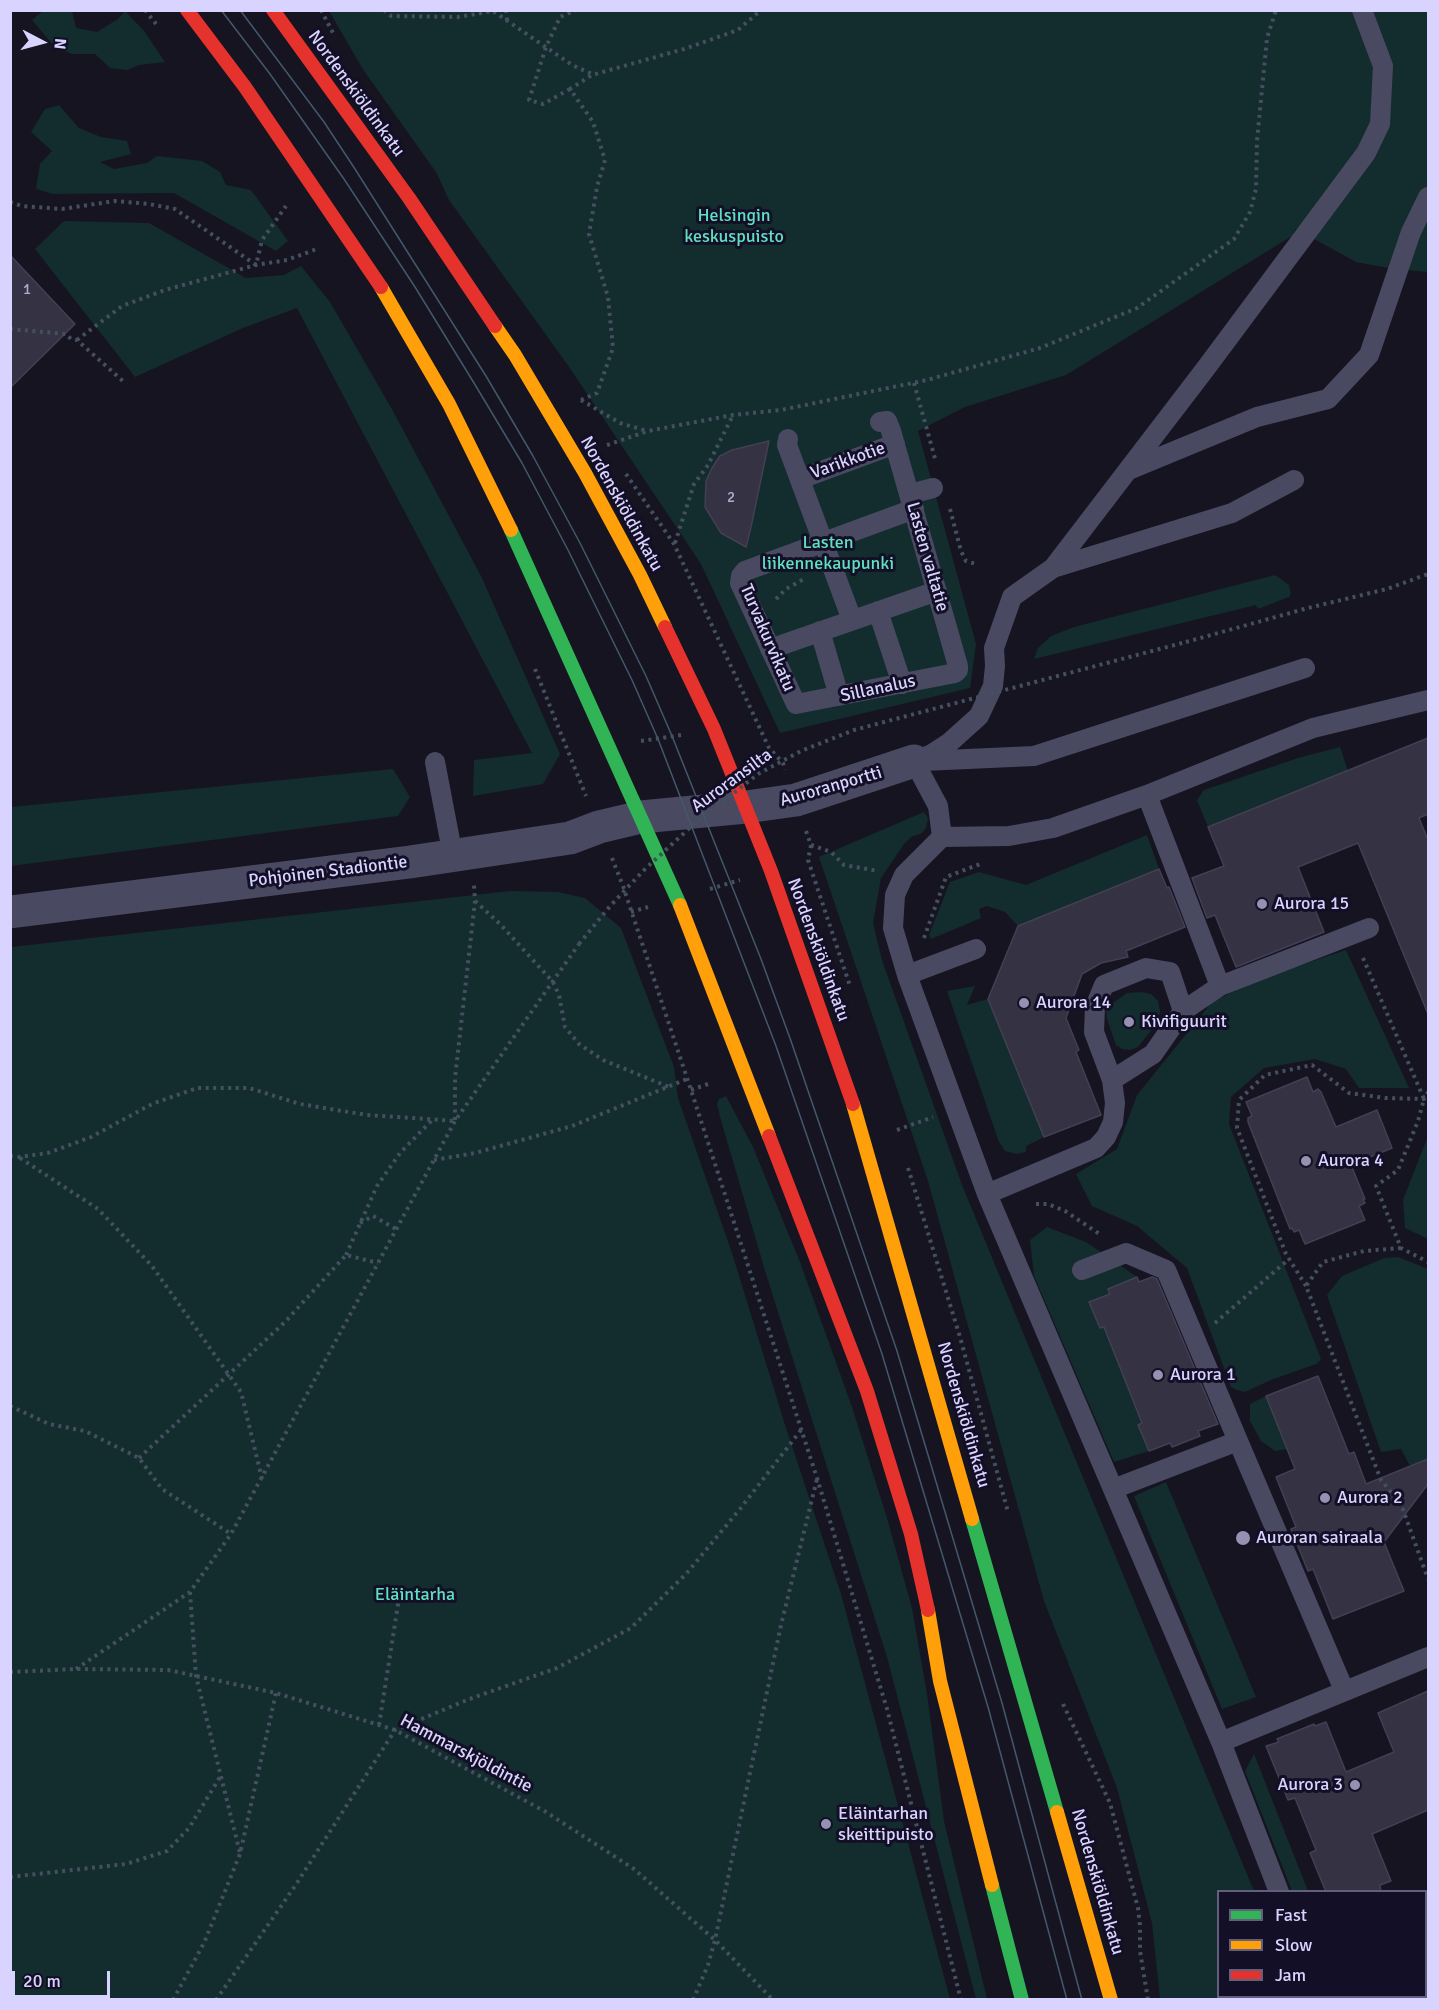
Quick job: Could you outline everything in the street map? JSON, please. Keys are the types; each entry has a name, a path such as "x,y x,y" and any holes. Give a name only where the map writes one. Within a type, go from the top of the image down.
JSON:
{"main road":[{"path":"187,10 245,87 379,283 449,404 514,537 678,899 867,1391 911,1534 928,1609 940,1681 1022,2000"},
{"name":"Nordenskiöldinkatu","path":"273,10 409,198 515,355 585,473 635,565 714,729 771,871 858,1120 1111,2000"}],"street":[{"name":"Auroranportti","path":"641,817 796,800 914,761"},
{"name":"Pohjoinen Stadiontie","path":"10,912 463,855 570,838 599,827 641,817"}],"lane":[{"path":"914,761 932,754 949,743 979,716 993,686 994,648 1012,597 1053,568 1366,153 1380,124 1383,66 1362,10"},
{"path":"1128,470 1257,417 1328,399 1369,355 1411,232 1428,197"},
{"name":"Lasten valtatie","path":"880,422 887,421 896,444 926,494 937,591 958,670"},
{"path":"788,438 787,445 852,620"},
{"name":"Varikkotie","path":"800,479 896,444"},
{"path":"1053,568 1232,513 1294,480"},
{"name":"Turvakurvikatu","path":"796,704 740,583 741,576 745,571 824,542 926,494"},
{"path":"770,649 937,591"},
{"path":"878,611 902,684"},
{"path":"820,632 840,696"},
{"path":"914,761 1034,756 1305,668"},
{"name":"Sillanalus","path":"796,704 955,673 958,670"},
{"path":"1278,1890 1221,1742 987,1194 907,975 893,928 895,895 904,875 942,837 1008,836 1053,828 1147,795 1313,728 1428,700"},
{"path":"914,761 938,806 942,837"},
{"path":"435,762 448,820 463,855"},
{"path":"1147,795 1220,987"},
{"path":"1112,1080 1153,1054 1183,1011 1220,987 1361,931"},
{"path":"907,975 976,950"},
{"path":"987,1194 1096,1148 1106,1137 1113,1122 1115,1103 1112,1080 1094,1032 1095,1007 1104,985 1146,968 1170,972 1183,1011"},
{"path":"1082,1270 1126,1252 1166,1270 1344,1690"},
{"path":"1113,1489 1238,1441"},
{"path":"1221,1742 1428,1657"}],"path":[{"path":"145,10 159,28"},
{"path":"384,10 391,16 458,17 493,11 592,75"},
{"path":"506,10 507,20"},
{"path":"576,10 560,17 546,47 529,100 543,104 592,75 684,50 728,34 738,30 761,10"},
{"path":"613,453 608,445 648,431 733,415 781,410 914,382 1040,348 1137,308 1234,240 1250,212 1256,189 1257,141 1267,38 1276,10"},
{"path":"570,88 593,122 605,160 597,187 589,234 608,297 613,348 597,393 581,400 620,423 648,431"},
{"path":"10,202 22,206 62,209 115,201 175,209 256,265"},
{"path":"256,265 262,240 288,202 292,208"},
{"path":"77,340 122,306 165,290 256,265 287,260 318,249 312,240"},
{"path":"10,329 66,334 71,339 77,340 124,382"},
{"path":"914,382 926,494 966,561 976,564"},
{"path":"675,544 694,484 708,465 733,415"},
{"path":"624,471 675,544 769,748 783,763"},
{"path":"773,604 786,589 798,585 811,574"},
{"name":"Auroransilta","path":"190,1592 231,1534 262,1479 455,1121 579,944 625,890 694,824 758,774 801,751 854,730 1308,608 1387,589 1428,574"},
{"path":"534,667 631,912 802,1430 887,1709 962,2000"},
{"path":"569,753 758,722"},
{"path":"811,845 808,860 853,995"},
{"path":"10,1156 48,1153 91,1137 152,1104 197,1088 249,1088 300,1104 322,1108 367,1115 455,1121 455,1078 475,901 463,855"},
{"path":"631,912 808,860"},
{"path":"931,965 923,941 946,877 980,864"},
{"path":"475,901 500,924 553,982 560,995 565,1027 579,1044 603,1060 669,1087"},
{"path":"1361,931 1424,1099"},
{"path":"1424,1099 1385,1098 1349,1093 1312,1065 1265,1075 1239,1100 1237,1128 1289,1258 1306,1286 1382,1480 1401,1504 1428,1579"},
{"path":"434,1160 475,1153 572,1126 687,1079"},
{"path":"691,1090 708,1084"},
{"path":"1401,1248 1376,1186 1398,1170 1428,1092"},
{"path":"140,1458 285,1322 346,1255 377,1186 433,1119"},
{"path":"893,1119 900,1141"},
{"path":"19,1157 98,1209 152,1266 241,1392 262,1479"},
{"path":"907,1163 960,1337 1010,1520"},
{"path":"1008,1185 1015,1205 1048,1204 1065,1211 1126,1252"},
{"path":"359,1224 373,1216 396,1229"},
{"path":"1306,1286 1323,1262 1364,1251 1401,1248 1428,1262"},
{"path":"346,1255 378,1263"},
{"path":"1196,1340 1289,1258"},
{"path":"10,1406 49,1424 85,1431 140,1458 162,1489 231,1534"},
{"path":"216,2000 295,1886 395,1730 467,1700 557,1668 631,1628 693,1566 802,1430"},
{"path":"693,2000 708,1965 715,1940 781,1625 817,1478"},
{"path":"76,1669 190,1592 196,1676 240,1854"},
{"path":"379,1725 400,1592"},
{"name":"Hammarskjöldintie","path":"10,1672 76,1669 168,1670 276,1693 395,1730 546,1812 634,1869 715,1940 773,2000"},
{"path":"173,2000 204,1943 240,1854 276,1693"},
{"path":"1060,1698 1110,1803 1138,1908 1140,1951 1148,2000"},
{"path":"10,1877 126,1864 167,1851 189,1828 220,1776"}],"green space":[{"path":"43,11 72,11 76,28 97,32 118,19 125,11 145,32 165,62 139,65 127,70 110,68 95,54 72,54 54,46 32,20"},
{"name":"Helsingin keskuspuisto","path":"329,11 1428,11 1428,272 1356,262 1296,229 1292,236 1066,375 965,407 918,431 976,644 970,688 780,733 701,564 567,364 449,200 436,172 364,71"},
{"path":"59,105 79,128 101,137 127,141 131,154 100,162 114,169 147,163 157,156 202,161 220,172 226,185 251,190 288,241 276,251 174,193 53,194 36,189 40,164 52,151 31,132 45,109"},
{"path":"64,221 149,223 246,278 284,275 301,266 330,302 393,411 481,576 560,754 543,784 473,796 474,760 532,753 297,308 243,328 135,377 35,249"},
{"path":"1275,575 1289,585 1291,594 1289,597 1258,609 1256,605 1034,659 1038,648 1051,636 1074,627"},
{"path":"1340,747 1348,771 1208,827 1197,800 1204,790 1298,758"},
{"path":"393,769 410,797 398,816 11,866 11,807"},
{"path":"924,812 928,818 926,828 904,844 881,878 873,923 882,960 962,1185 1254,1890 1217,1890 1217,1998 1299,1999 1160,1999 1152,1923 1117,1788 1044,1601 928,1181 819,857"},
{"path":"1147,835 1159,869 1018,926 1005,912 987,906 979,909 981,918 931,939 929,935 950,882 979,872 1026,885"},
{"name":"Eläintarha","path":"510,891 558,892 585,898 621,928 674,1067 678,1098 732,1253 786,1428 841,1594 950,1999 11,1999 11,947"},
{"path":"1346,950 1409,1088 1359,1088 1346,1069 1315,1059 1264,1068 1231,1097 1229,1124 1321,1359 1316,1364 1245,1392 1231,1387 1187,1268 1137,1226 1092,1206 1076,1174 1117,1149 1137,1095 1212,1002 1259,979"},
{"path":"975,986 967,1005 988,999 1044,1137 1026,1146 1026,1152 1017,1154 1005,1151 999,1142 947,991"},
{"path":"1127,993 1151,994 1158,1001 1160,1012 1158,1022 1138,1047 1130,1050 1122,1049 1116,1045 1106,1011 1110,1005"},
{"path":"726,1096 753,1147 800,1262 852,1407 887,1518 912,1608 927,1694 944,1821 987,1999 976,1999 887,1657 766,1274 720,1117 717,1104 719,1099"},
{"path":"1428,1136 1428,1239 1405,1228 1403,1200"},
{"path":"1047,1227 1086,1242 1137,1277 1109,1289 1110,1294 1090,1302 1100,1328 1104,1327 1142,1423 1138,1425 1149,1451 1114,1462 1034,1276 1030,1240"},
{"path":"1398,1257 1428,1269 1428,1459 1410,1466 1401,1449 1381,1452 1327,1295 1342,1276 1384,1258"},
{"path":"1266,1396 1287,1449 1275,1451 1261,1441 1250,1421 1250,1404"},
{"path":"1166,1482 1256,1697 1222,1709 1134,1496"},
{"path":"1254,1754 1308,1890 1292,1890 1245,1771"}],"building":[{"path":"10,255 75,324 10,388"},
{"path":"769,441 746,547 721,533 705,507 706,481 720,456 732,450"},
{"name":"Aurora 15","path":"1428,738 1428,814 1419,818 1428,840 1428,1014 1358,843 1298,867 1324,932 1236,967 1215,915 1207,918 1192,878 1224,866 1208,827"},
{"name":"Aurora 14","path":"1159,869 1185,927 1126,951 1128,957 1101,963 1082,974 1066,1018 1079,1050 1076,1052 1101,1115 1044,1137 988,999 1018,926"},
{"name":"Aurora 4","path":"1307,1077 1313,1092 1318,1089 1321,1092 1336,1127 1377,1110 1392,1148 1351,1165 1365,1199 1363,1199 1365,1203 1359,1206 1365,1220 1305,1244 1299,1230 1294,1232 1292,1228 1290,1229 1248,1122 1248,1118 1252,1116 1246,1102"},
{"name":"Aurora 1","path":"1137,1277 1139,1282 1152,1277 1157,1279 1218,1424 1198,1431 1200,1436 1172,1447 1170,1443 1149,1451 1138,1425 1142,1423 1104,1327 1100,1328 1089,1302 1110,1294 1108,1289"},
{"name":"Aurora 2","path":"1318,1376 1349,1454 1354,1452 1366,1484 1428,1459 1428,1484 1384,1542 1404,1591 1333,1619 1313,1569 1308,1571 1291,1529 1296,1527 1276,1477 1295,1469 1266,1396"},
{"name":"Aurora 3","path":"1428,1691 1428,1810 1372,1834 1391,1881 1380,1885 1381,1890 1325,1890 1310,1853 1316,1850 1295,1798 1288,1800 1266,1746 1314,1724 1315,1726 1326,1722 1346,1772 1394,1752 1378,1713"}],"tram line":[{"path":"221,10 270,74 344,179 415,287 522,463 568,550 632,680 658,739 776,1046 882,1354 988,1707 1067,2000"},
{"path":"240,10 324,122 486,376 580,543 646,676 672,736 761,959 897,1351 1002,1703 1082,2000"}],"traffic: fast":[{"path":"511,530 680,905"},
{"path":"972,1519 1057,1812"},
{"path":"992,1885 1022,2000"}],"traffic: slow":[{"path":"381,287 449,404 511,530"},
{"path":"495,326 515,355 585,473 665,627"},
{"path":"680,905 769,1136"},
{"path":"853,1104 972,1519"},
{"path":"928,1610 940,1681 992,1885"},
{"path":"1057,1812 1111,2000"}],"traffic: jam":[{"path":"187,10 245,87 381,287"},
{"path":"273,10 409,198 495,326"},
{"path":"665,627 714,729 771,871 853,1104"},
{"path":"769,1136 867,1391 911,1534 928,1610"}],"place":[{"name":"Aurora 15","path":"1262,904"},
{"name":"Aurora 14","path":"1024,1003"},
{"name":"Kivifiguurit","path":"1129,1022"},
{"name":"Aurora 4","path":"1306,1161"},
{"name":"Aurora 1","path":"1158,1375"},
{"name":"Aurora 2","path":"1325,1498"},
{"name":"Auroran sairaala","path":"1243,1538"},
{"name":"Aurora 3","path":"1355,1785"},
{"name":"Eläintarhan skeittipuisto","path":"826,1824"}],"park label":[{"name":"Lasten liikennekaupunki","path":"828,553"}]}
